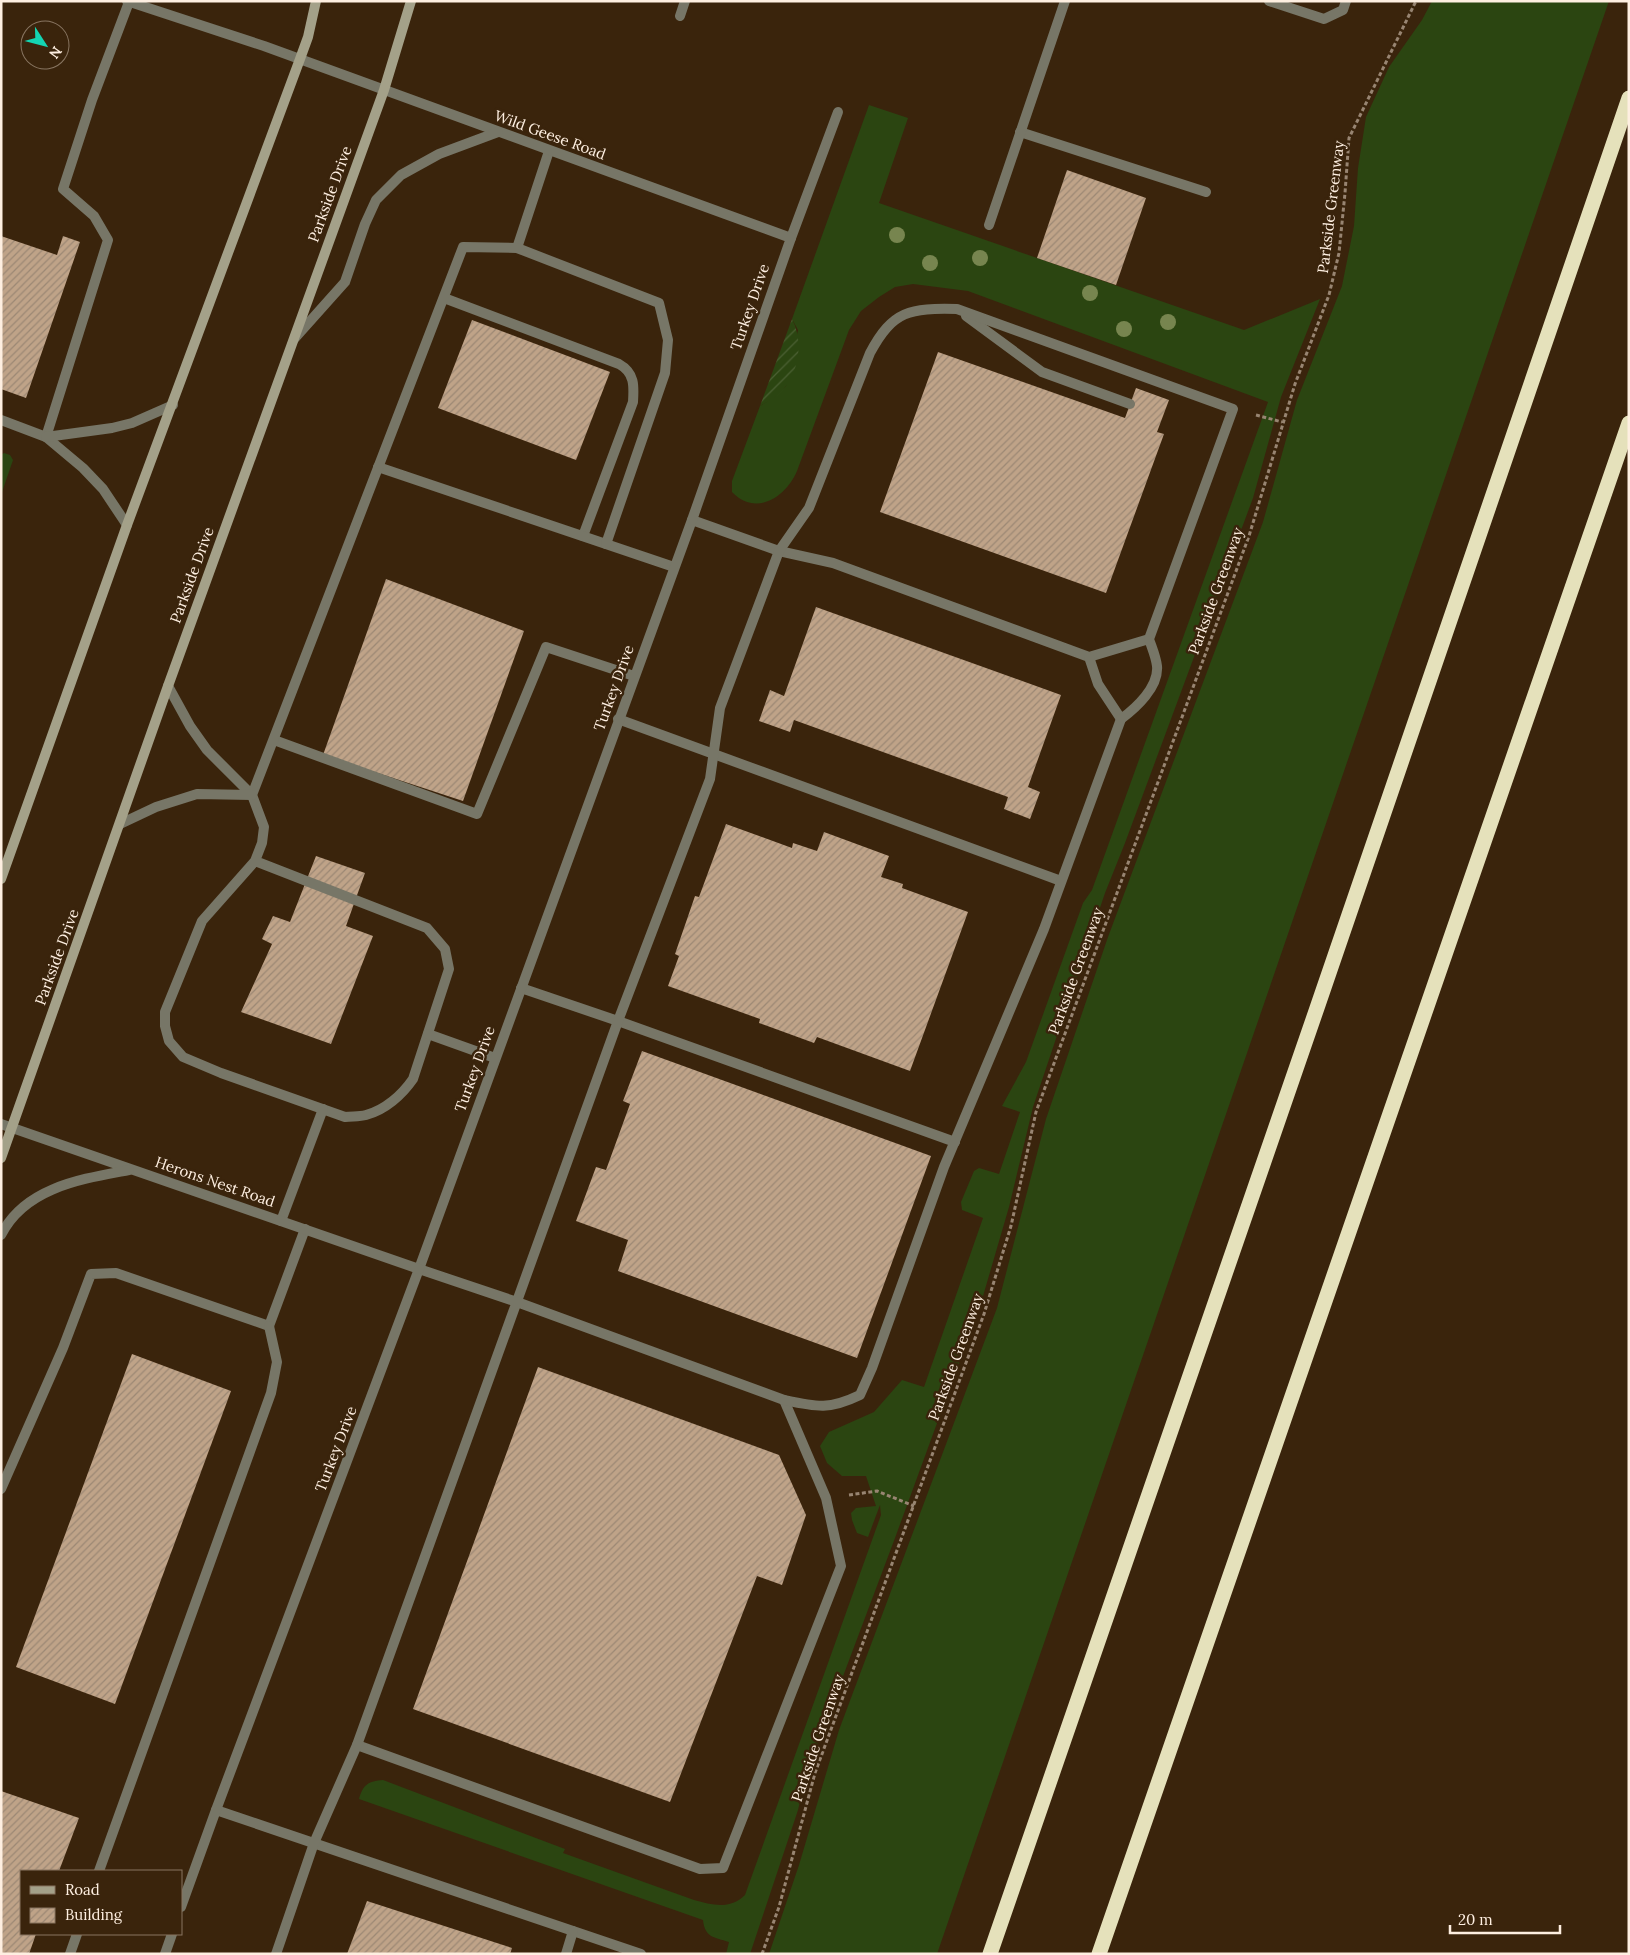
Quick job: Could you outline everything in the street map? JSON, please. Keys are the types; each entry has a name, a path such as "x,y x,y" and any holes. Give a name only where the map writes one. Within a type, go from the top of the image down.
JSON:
{"highway":[{"path":"990,1954 1321,999 1629,98"},
{"path":"1099,1954 1629,423"}],"street":[{"path":"1,879 127,525 308,37 316,1"},
{"name":"Parkside Drive","path":"1,1158 168,686 384,90 411,1"},
{"path":"680,16 685,1"},
{"path":"988,225 1065,1"},
{"path":"1269,1 1324,19 1343,10 1346,1"},
{"path":"46,436 108,240 94,216 63,189 92,100 128,2"},
{"name":"Wild Geese Road","path":"128,2 300,59 791,238"},
{"name":"Turkey Drive","path":"182,1904 419,1269 692,520 791,238 838,112"},
{"path":"294,338 345,282 365,224 376,200 401,175 439,154 498,132"},
{"path":"1020,132 1206,192"},
{"path":"517,248 549,151"},
{"path":"252,796 463,247 517,248 659,303 668,340 665,373 606,544"},
{"path":"444,298 620,364 630,373 634,381 633,402 583,536"},
{"path":"276,1954 314,1843 357,1746 618,1021 710,779 720,708 779,550 809,508 870,353 878,338 893,321 905,313 920,309 957,309 1233,409 1150,639 1158,667 1155,677 1139,706 1121,719 1044,929 955,1142 618,1021 521,988"},
{"path":"957,309 1042,372 1130,404"},
{"path":"46,436 112,428 132,423 173,404"},
{"path":"1,420 46,436 83,468 103,489 127,525"},
{"path":"378,467 674,568"},
{"path":"692,520 779,550 833,563 1089,657 1150,639"},
{"path":"274,740 477,814 546,647 634,676"},
{"path":"1089,657 1098,684 1121,719"},
{"path":"168,686 190,726 207,750 252,796 264,827 262,843 255,861 202,921 165,1012 165,1026 169,1041 183,1057 221,1073 345,1117 366,1115 389,1104 404,1092 413,1080 449,969 445,949 427,928 255,861"},
{"path":"618,719 1061,881"},
{"path":"120,824 156,806 197,794 252,796"},
{"path":"428,1034 495,1058"},
{"path":"281,1221 323,1109"},
{"name":"Herons Nest Road","path":"1,1124 517,1302 784,1400 819,1407 836,1405 860,1395 872,1368 955,1142"},
{"path":"1,1235 13,1217 34,1198 73,1180 131,1170"},
{"path":"100,1870 271,1394 277,1362 269,1326 305,1229"},
{"path":"1,1489 63,1348 91,1274 116,1273 269,1326"},
{"path":"357,1746 700,1869 723,1868 841,1566 826,1498 784,1400"},
{"path":"216,1810 641,1954"},
{"path":"566,1954 574,1931"},
{"path":"70,1954 77,1935"},
{"path":"165,1954 172,1935"}],"path":[{"name":"Parkside Greenway","path":"762,1954 779,1906 815,1773 984,1314 1011,1226 1036,1112 1249,536 1294,384 1330,295 1346,193 1349,138 1416,1"},
{"path":"826,1498 877,1491 914,1506"}],"green space":[{"path":"1432,1 1609,1 937,1954 769,1954 799,1865 839,1730 997,1308 1046,1119 1108,937 1263,522 1297,400 1342,286 1354,226 1358,168 1366,117 1389,67 1422,20"},
{"path":"869,105 908,118 879,203 1244,330 1320,299 1281,397 1253,498 1105,893 1033,1107 1009,1207 981,1303 807,1772 798,1810 750,1954 726,1954 729,1942 708,1934 703,1920 359,1799 364,1787 373,1781 383,1780 565,1849 563,1853 694,1900 721,1905 733,1903 745,1895 881,1515 880,1505 868,1537 857,1533 851,1513 856,1508 876,1506 866,1476 842,1476 827,1463 820,1446 829,1432 874,1412 902,1380 924,1387 983,1218 962,1210 961,1202 974,1171 979,1168 999,1174 1020,1112 1002,1106 1026,1062 1083,903 1092,890 1268,402 968,291 913,284 895,287 861,311 849,330 797,471 786,489 769,501 760,503 751,503 741,499 732,492 732,481 760,406 776,396 786,386 798,330 792,319"},
{"path":"792,319 796,329 799,349 794,370 790,379 777,396 760,406"},
{"path":"4,453 10,455 13,460 1,495 1,455"}],"building":[{"path":"1067,170 1146,198 1116,285 1037,258"},
{"path":"1,236 57,255 63,236 80,242 26,398 1,389"},
{"path":"472,320 610,372 576,460 438,408"},
{"path":"938,352 1125,418 1136,388 1169,400 1157,432 1164,434 1106,593 880,512"},
{"path":"386,579 524,631 463,801 323,755"},
{"path":"816,607 1061,695 1028,787 1040,792 1030,819 1004,809 1008,797 794,720 790,732 759,721 770,690 784,696"},
{"path":"726,824 792,848 793,843 817,851 824,832 889,856 881,877 903,884 902,888 968,912 910,1071 817,1037 814,1043 759,1023 760,1019 668,986 679,956 675,954 695,896 699,897"},
{"path":"316,856 365,873 346,926 373,936 331,1044 241,1012 272,944 262,939 273,916 290,922"},
{"path":"642,1051 931,1156 857,1358 618,1271 628,1240 576,1221 596,1167 606,1170 630,1104 623,1101"},
{"path":"132,1354 231,1391 115,1704 16,1667"},
{"path":"538,1367 779,1455 806,1515 782,1585 757,1576 670,1802 413,1709"},
{"path":"1,1791 79,1818 59,1870 20,1870 20,1935 36,1935 29,1954 1,1954"},
{"path":"367,1901 512,1948 510,1954 347,1954"}]}
